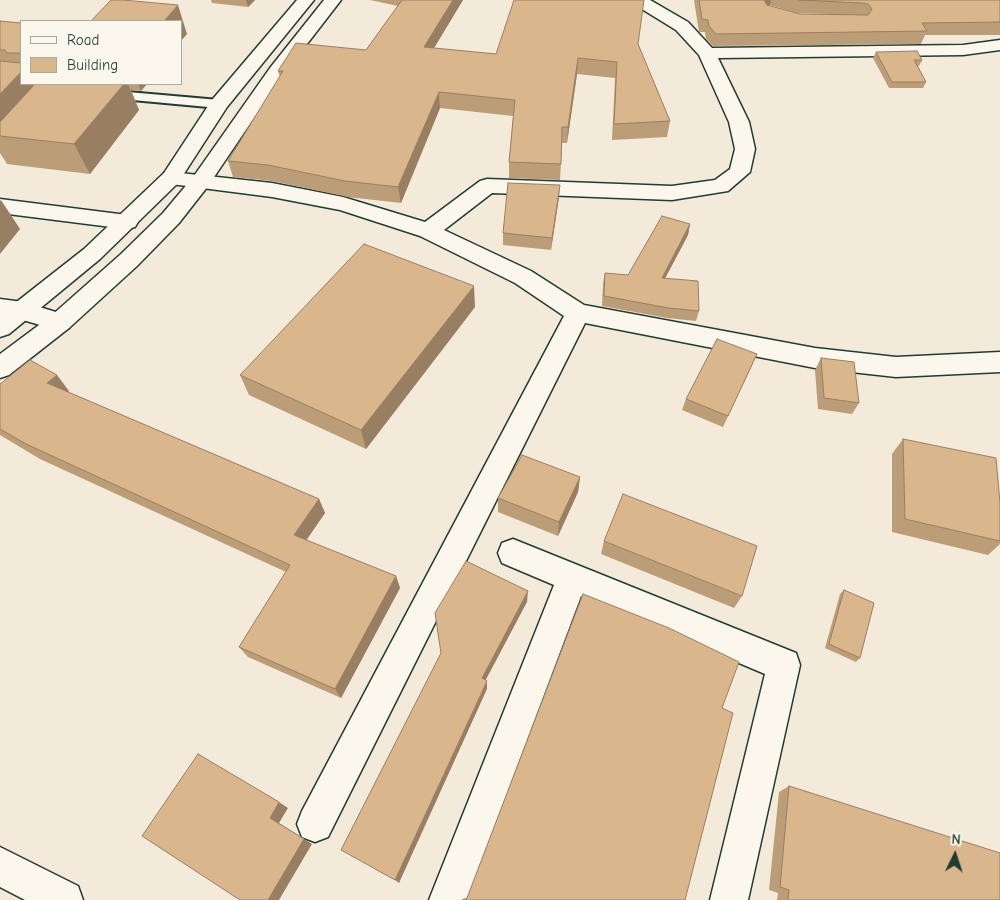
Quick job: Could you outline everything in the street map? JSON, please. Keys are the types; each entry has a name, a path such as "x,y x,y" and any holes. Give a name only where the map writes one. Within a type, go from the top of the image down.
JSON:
{"street":[{"path":"0,328 11,309 92,254 171,178 219,104 258,55 306,0"},
{"path":"0,368 60,322 129,260 171,218 201,182 276,72 334,0"},
{"path":"428,231 487,186 672,193 721,186 740,172 746,149 739,122 708,53 682,26 638,0"},
{"path":"708,53 867,45 963,50 1000,45"},
{"path":"171,178 272,190 343,204 428,231 523,277 578,313 815,358 896,367 1000,362"},
{"path":"0,206 127,222"},
{"path":"11,309 60,322"},
{"path":"315,824 578,313"},
{"path":"513,553 784,665 729,900"},
{"path":"448,900 572,578"},
{"path":"0,866 64,900"}],"lane":[{"path":"88,92 219,104"}],"building":[{"path":"111,0 178,5 165,20 92,20"},
{"path":"402,0 453,0 424,47 496,54 514,0 644,0 638,44 670,121 614,124 617,62 578,58 568,127 562,127 561,164 509,162 515,100 439,92 398,187 345,181 268,165 228,161 283,71 278,71 296,43 366,50"},
{"path":"699,0 764,0 767,5 800,14 868,15 872,9 868,4 799,0 1000,0 1000,22 922,23 927,31 716,34 709,26 708,20 702,19"},
{"path":"0,21 20,23 20,53 7,53 5,50 0,50"},
{"path":"917,51 922,60 914,60 926,82 892,82 876,52"},
{"path":"0,61 20,63 20,73 0,94"},
{"path":"34,85 123,85 74,144 0,136 0,122"},
{"path":"508,183 560,185 552,238 503,233"},
{"path":"662,216 690,224 662,278 698,281 699,311 669,308 604,296 605,273 628,275"},
{"path":"364,244 474,286 361,430 240,375"},
{"path":"717,339 757,354 728,416 686,399"},
{"path":"821,358 854,362 859,403 824,398"},
{"path":"30,360 57,375 47,383 319,499 294,535 396,576 335,689 239,647 290,565 26,444 0,429 0,384"},
{"path":"903,439 996,458 1000,503 1000,541 905,519"},
{"path":"522,455 580,477 559,522 498,498"},
{"path":"623,494 757,546 742,596 604,541"},
{"path":"466,561 528,591 482,678 487,681 395,880 341,850 441,653 435,613"},
{"path":"844,590 874,603 860,658 829,644"},
{"path":"583,594 669,628 739,662 722,708 733,713 685,900 462,900 467,898"},
{"path":"198,754 279,802 270,818 304,839 268,900 240,900 142,836"},
{"path":"789,786 1000,853 1000,900 788,900 789,890 780,887"}]}
